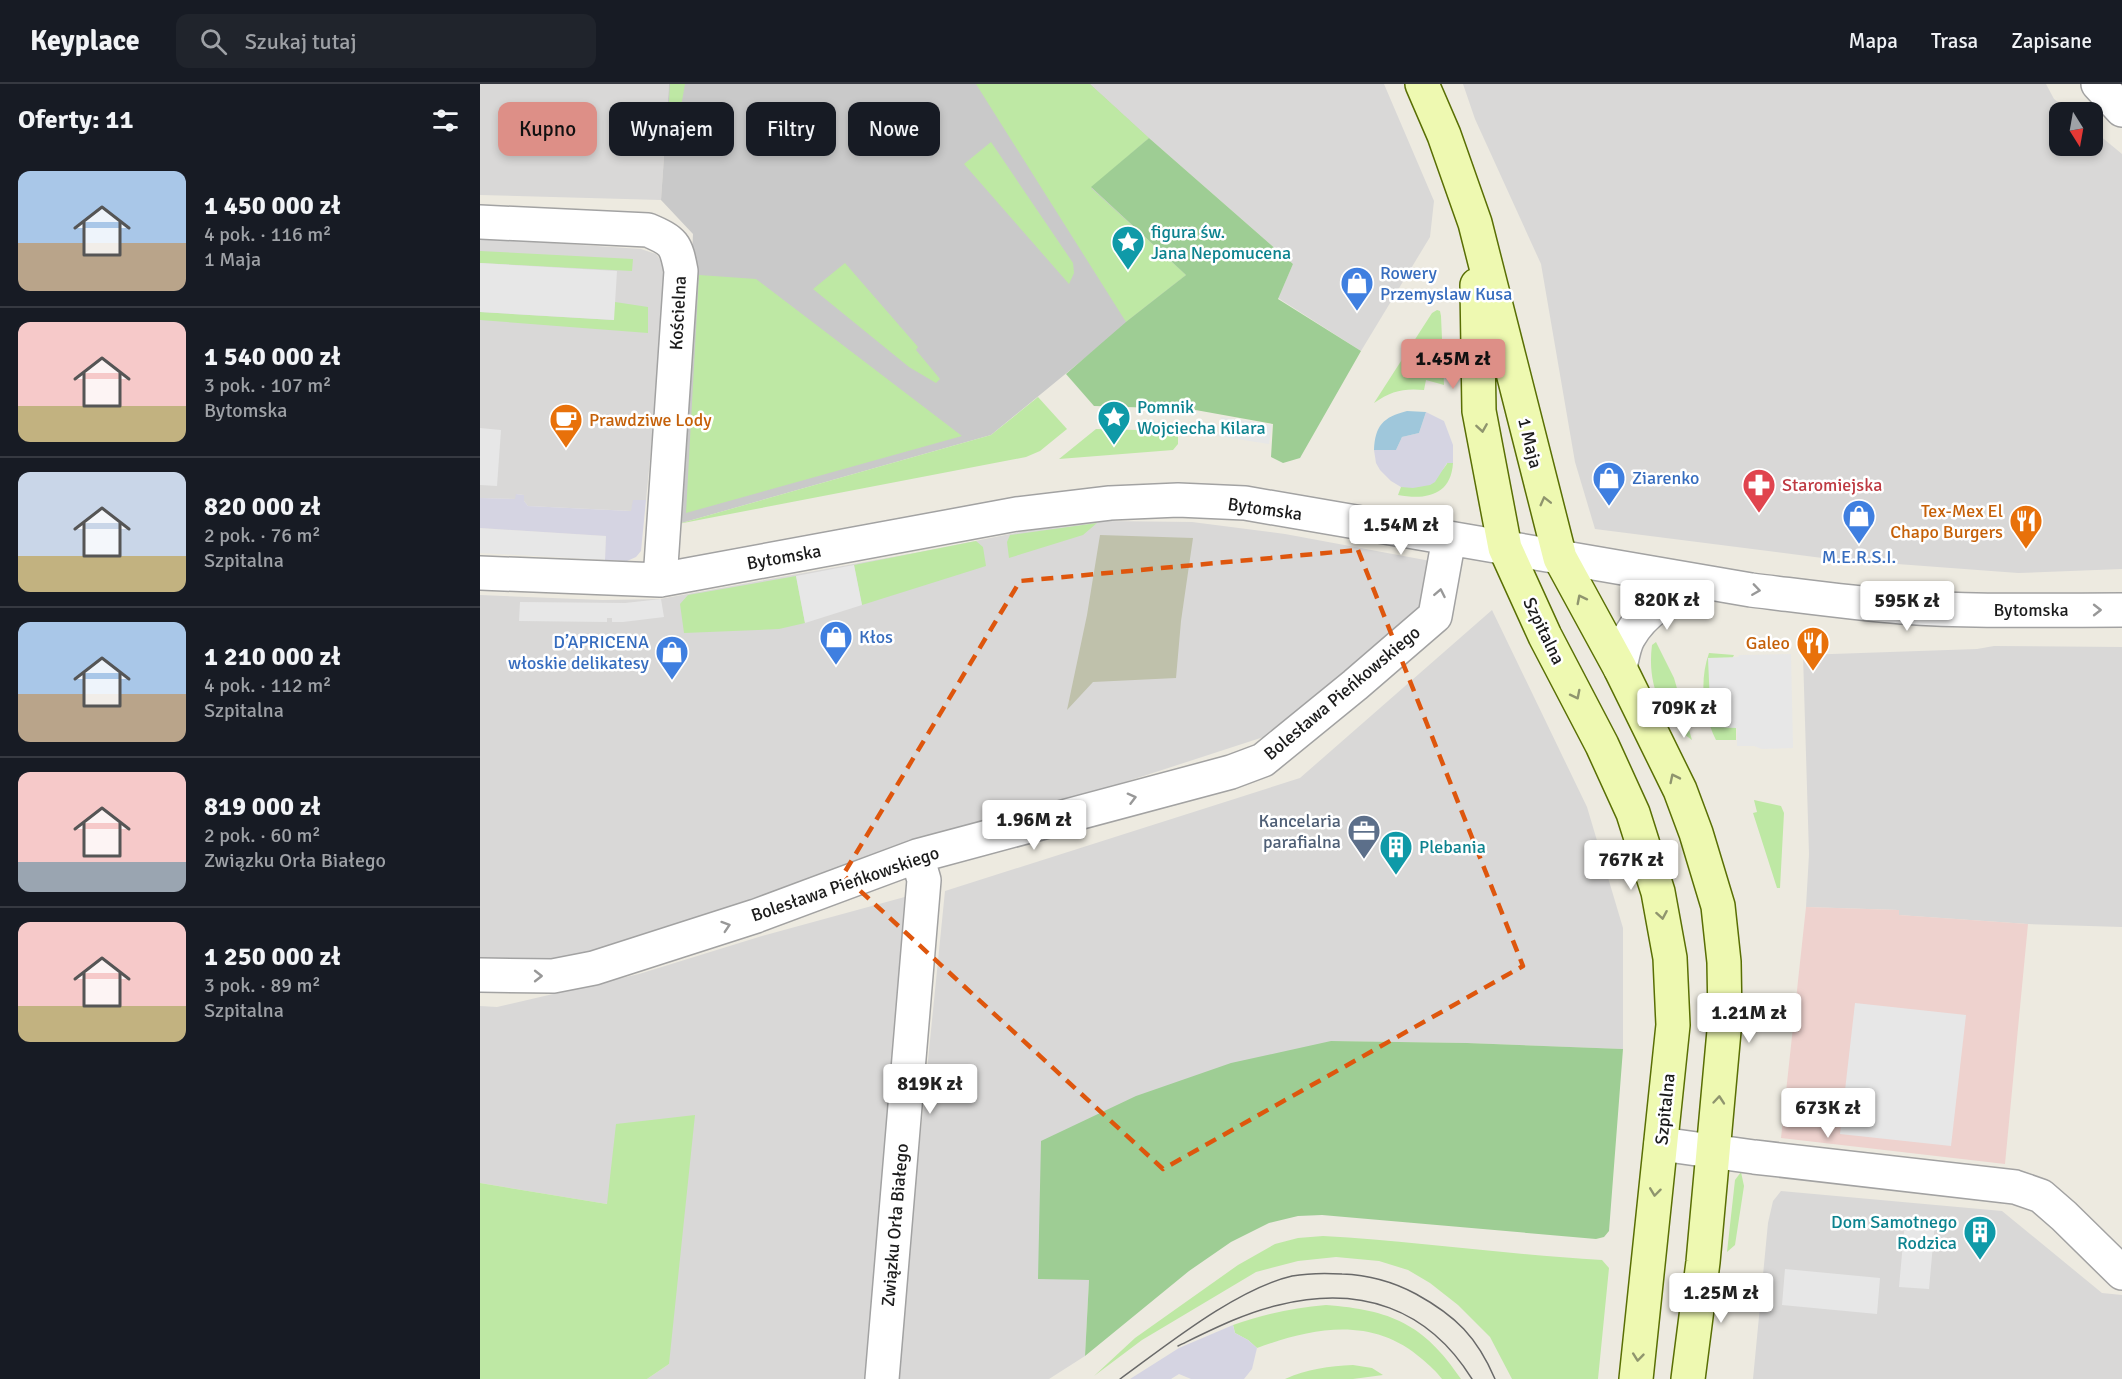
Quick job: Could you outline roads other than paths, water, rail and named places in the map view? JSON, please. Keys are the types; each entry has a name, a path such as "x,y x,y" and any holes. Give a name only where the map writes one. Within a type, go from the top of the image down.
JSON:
{"street":[{"name":"1 Maja","path":"1422,84 1444,135 1475,223 1560,558"},
{"path":"2098,84 2122,110"},
{"name":"Kościelna","path":"480,222 648,230 668,238 677,250 681,271 660,580"},
{"name":"1 Maja","path":"1475,223 1479,411 1505,548"},
{"name":"Bytomska","path":"480,573 660,580 1017,514 1110,503 1178,500 1245,503 1751,590 1903,607 2122,610"},
{"name":"Bolesława Pieńkowskiego","path":"480,975 553,976 594,968 756,916 917,856 1231,772 1263,760 1435,616 1449,538"},
{"name":"Szpitalna","path":"1505,548 1545,636 1602,745 1629,804 1658,892 1670,957 1673,1025 1636,1379"},
{"path":"1560,558 1588,614 1620,668 1680,790 1696,833 1718,906 1724,962 1725,1020 1703,1262 1688,1379"},
{"path":"1620,668 1628,637 1647,615 1666,598 1698,581"},
{"name":"Związku Orła Białego","path":"882,1379 924,880 917,856"},
{"path":"1661,1144 2015,1186 2041,1196 2064,1215 2122,1273"}],"water":[{"path":"1407,411 1426,412 1419,433 1402,437 1396,450 1374,450 1376,435 1382,424 1392,416"}],"tram line":[{"path":"1120,1379 1180,1335 1225,1305 1248,1293 1292,1276 1324,1273 1371,1277 1407,1289 1430,1302 1454,1319 1473,1339 1495,1379"},
{"path":"1178,1346 1240,1317 1266,1308 1309,1300 1337,1298 1364,1301 1389,1308 1413,1319 1435,1335 1472,1379"}],"place":[{"name":"figura św. Jana Nepomucena","path":"1128,271"},
{"name":"Rowery Przemyslaw Kusa","path":"1357,312"},
{"name":"Pomnik Wojciecha Kilara","path":"1114,446"},
{"name":"Prawdziwe Lody","path":"566,449"},
{"name":"Ziarenko","path":"1609,507"},
{"name":"Staromiejska","path":"1759,514"},
{"name":"M.E.R.S.I.","path":"1859,545"},
{"name":"Tex-Mex El Chapo Burgers","path":"2026,550"},
{"name":"Kłos","path":"836,666"},
{"name":"Galeo","path":"1813,672"},
{"name":"D’APRICENA włoskie delikatesy","path":"672,681"},
{"name":"Kancelaria parafialna","path":"1364,860"},
{"name":"Plebania","path":"1396,876"},
{"name":"Dom Samotnego Rodzica","path":"1980,1261"}]}
